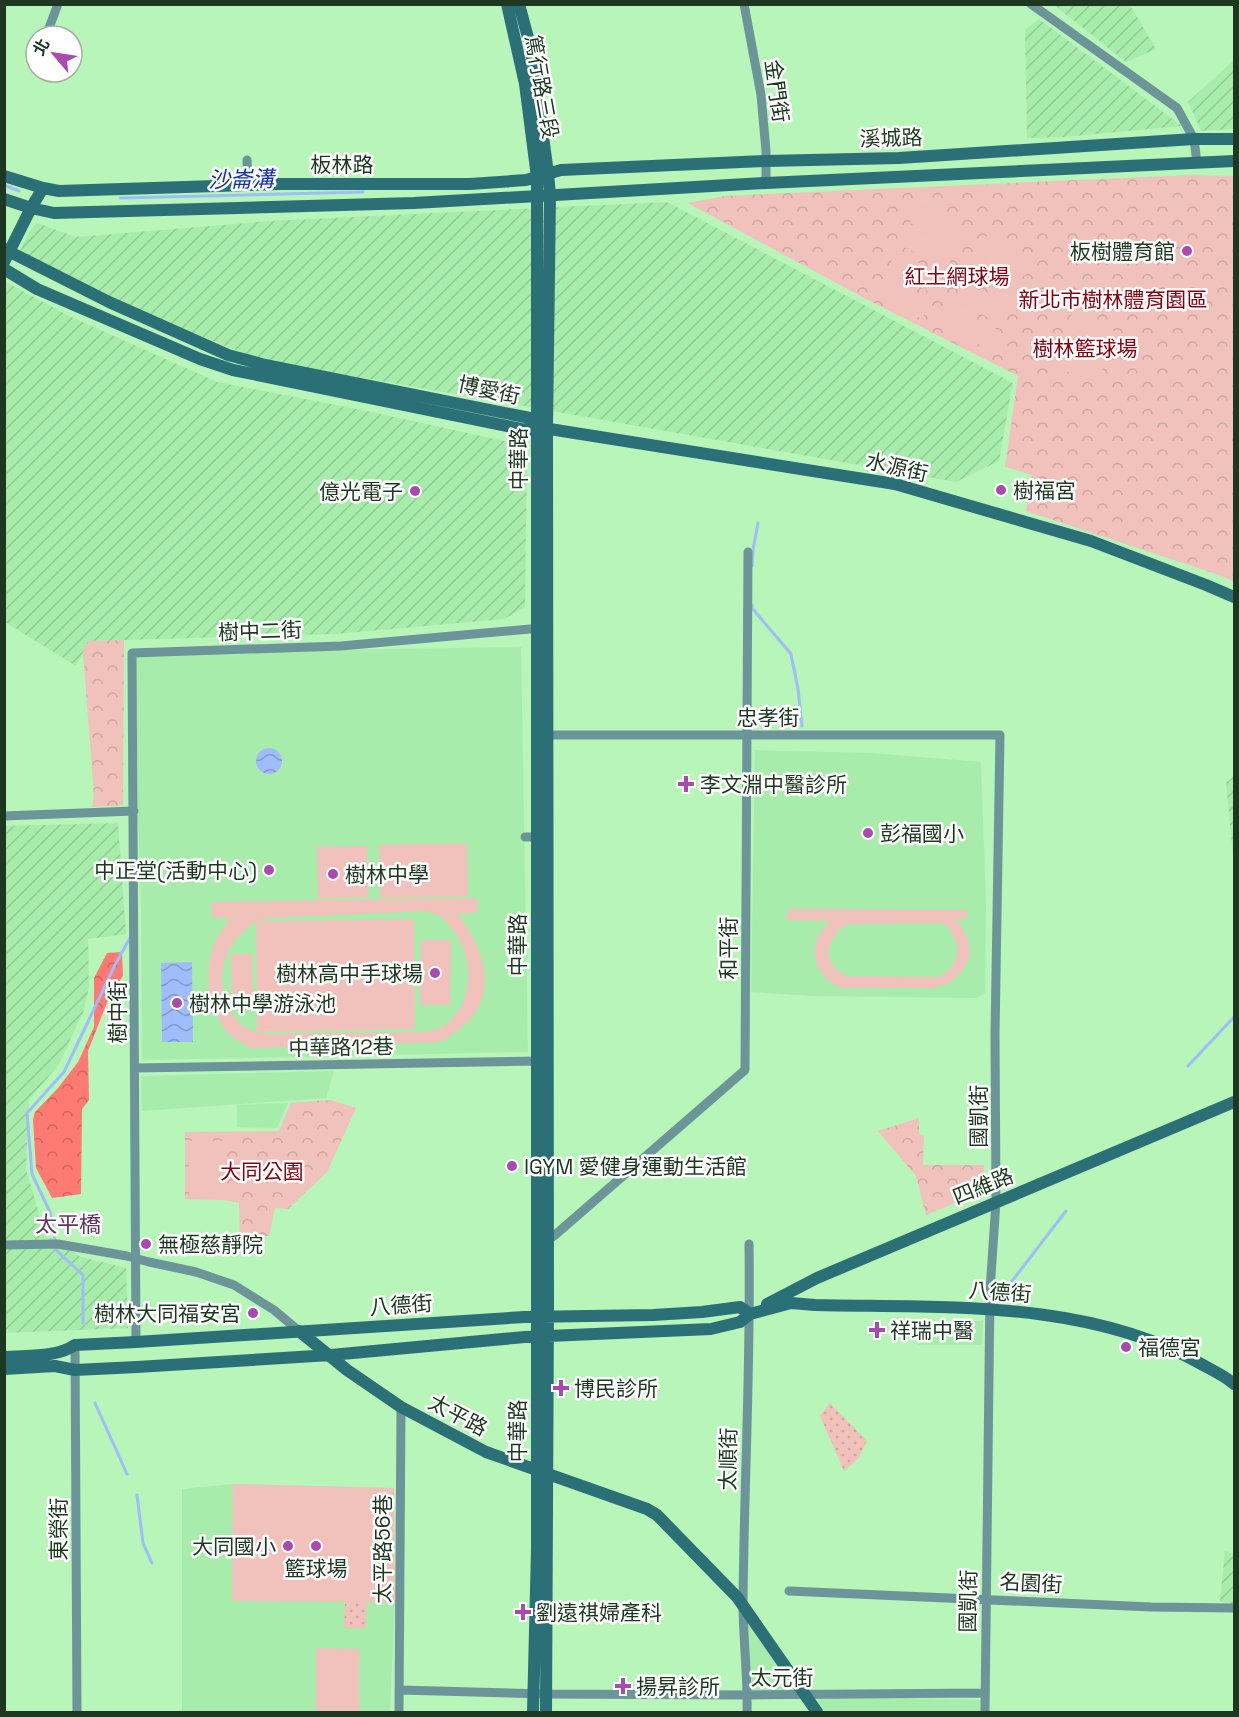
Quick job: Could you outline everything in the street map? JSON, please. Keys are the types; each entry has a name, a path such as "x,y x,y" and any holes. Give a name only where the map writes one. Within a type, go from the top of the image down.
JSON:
{"street":[{"path":"50,24 58,4"},
{"name":"篤行路三段","path":"507,4 543,175"},
{"name":"篤行路三段","path":"519,4 531,49 543,175"},
{"name":"金門街","path":"744,4 761,95 766,183"},
{"path":"1031,4 1177,108 1194,139 1197,163"},
{"name":"溪城路","path":"543,175 561,170 899,158 1194,139 1234,139"},
{"path":"247,160 248,185"},
{"name":"溪城路","path":"543,195 1234,161"},
{"name":"板林路","path":"4,176 43,188 59,190 248,185 470,184 526,180 543,175"},
{"name":"中華路","path":"543,175 542,735 536,837 542,1061 542,1473 537,1550 540,1694 546,1713"},
{"path":"6,255 43,188"},
{"name":"板林路","path":"31,208 54,213 148,211 403,204 543,195"},
{"path":"4,199 31,208"},
{"name":"博愛街","path":"6,255 228,355 265,365 530,418 542,428"},
{"name":"博愛街","path":"4,269 37,289 200,359 233,370 521,429 542,428"},
{"name":"水源街","path":"542,428 895,484 1091,541 1234,597"},
{"name":"和平街","path":"542,1242 746,1070 748,552"},
{"name":"樹中二街","path":"134,811 132,653 341,646 542,628"},
{"name":"忠孝街","path":"542,735 1000,735"},
{"name":"國凱街","path":"985,1713 990,1310 996,1202 995,1035 1000,735"},
{"path":"4,816 134,811"},
{"name":"樹中街","path":"134,811 136,1342"},
{"name":"中華路12巷","path":"135,1068 542,1061"},
{"name":"四維路","path":"750,1314 811,1280 1234,1102"},
{"name":"太平路","path":"4,1245 58,1244 127,1256 196,1272 234,1285 274,1311 347,1370 401,1407 486,1452 641,1507 657,1515 737,1597 817,1713"},
{"name":"太順街","path":"747,1695 743,1606 750,1314 749,1244"},
{"name":"八德街","path":"750,1314 740,1307 653,1315 542,1317 75,1345 55,1360 75,1370 331,1355 542,1336 711,1329 740,1322 750,1314 791,1303 990,1310 1031,1313 1088,1323 1139,1336 1187,1355 1234,1384"},
{"name":"東榮街","path":"75,1345 77,1713"},
{"path":"4,1357 55,1360"},
{"path":"4,1369 55,1360"},
{"name":"太平路56巷","path":"399,1713 401,1407"},
{"name":"名園街","path":"789,1591 1151,1607 1234,1608"},
{"name":"太元街","path":"400,1690 540,1694 985,1693"},
{"name":"中華路","path":"532,1713 540,1694"},
{"path":"747,1695 747,1713"}],"shaded area":[{"path":"1054,5 1130,5 1156,49 1126,62"},
{"path":"1039,19 1182,126 1064,137 1027,138 1025,30"},
{"path":"1234,60 1234,129 1201,131 1188,102"},
{"path":"667,202 1013,383 999,461 956,482 261,360 117,303 19,253 30,230 37,223 76,237 270,221"},
{"path":"4,281 69,316 217,382 362,410 527,446 525,607 504,619 335,634 89,641 76,666 5,622"},
{"name":"樹林中學","path":"521,647 528,1052 142,1060 141,910 132,653"},
{"name":"彭福國小","path":"755,750 871,753 981,762 986,904 985,993 977,998 813,996 751,992"},
{"path":"1234,776 1234,865 1226,783"},
{"path":"118,823 126,934 88,939 89,987 84,1010 59,1064 29,1100 26,1169 45,1234 81,1257 126,1268 128,1328 5,1333 4,826"},
{"path":"334,1071 326,1098 142,1111 141,1076"},
{"path":"288,1103 277,1128 237,1127 237,1105"},
{"path":"938,1321 983,1321 982,1345 918,1345"},
{"name":"大同國小","path":"233,1484 394,1488 395,1604 390,1712 182,1712 182,1489"},
{"path":"1225,1551 1234,1554 1234,1607 1220,1601"},
{"path":"746,1617 797,1690 750,1691"},
{"path":"816,1697 982,1700 982,1712 825,1712"}],"green space":[{"name":"新北市樹林體育園區","path":"1189,175 1234,176 1234,582 1222,576 1026,511 1032,475 1005,467 1018,376 866,299 688,203 725,196"},
{"path":"919,204 966,227 957,246 910,223"},
{"path":"909,226 956,249 947,268 900,245"},
{"path":"987,235 1034,258 1025,277 978,254"},
{"path":"896,252 943,275 934,294 887,271"},
{"path":"977,257 1024,280 1014,299 967,276"},
{"path":"884,277 931,300 922,319 875,296"},
{"path":"964,283 1011,305 1002,324 955,302"},
{"path":"951,308 998,330 989,349 942,327"},
{"path":"1073,312 1120,334 1109,357 1062,334"},
{"path":"1059,339 1106,362 1095,385 1048,362"},
{"path":"124,640 123,805 92,807 94,796 83,651 88,641"},
{"path":"467,843 468,896 380,898 379,845"},
{"path":"367,846 368,897 318,899 317,847"},
{"path":"477,898 478,912 458,914 472,936 482,960 485,985 482,998 469,1020 441,1042 251,1048 228,1033 221,1024 212,1003 209,981 210,959 216,940 230,919 212,917 212,902","holes":["426,911 439,915 452,929 460,940 468,965 468,978 462,1004 445,1025 434,1030 418,1032 265,1034 258,1032 415,1029 414,919 256,921 270,918","256,922 257,1032 247,1028 232,1014 222,983 224,962 229,950 240,935"]},
{"path":"788,909 967,910 967,919 955,919 968,939 970,953 965,967 952,981 935,988 842,988 828,980 816,961 815,945 829,921 787,920","holes":["851,924 943,924 949,928 954,937 957,955 949,970 938,977 847,976 833,966 828,953 829,946 840,928"]},
{"name":"樹林高中手球場","path":"421,940 451,940 450,1005 420,1005"},
{"path":"122,952 123,976 110,995 88,1051 89,1100 82,1109 81,1194 52,1198 36,1168 33,1120 35,1112 78,1062 94,1027 94,978 107,953"},
{"path":"231,954 252,954 253,999 232,1000"},
{"name":"大同公園","path":"331,1100 356,1108 327,1172 288,1209 275,1208 269,1236 240,1236 239,1203 223,1200 185,1199 185,1132 279,1131 291,1103"},
{"path":"919,1118 919,1134 924,1135 923,1165 984,1165 984,1191 926,1215 916,1176 878,1131"},
{"path":"189,1141 224,1141 224,1197 189,1197"},
{"path":"830,1403 867,1441 858,1459 844,1471 820,1416"},
{"path":"233,1484 394,1488 395,1602 232,1601"},
{"path":"345,1601 367,1601 366,1628 344,1628"},
{"path":"316,1648 359,1649 359,1712 316,1712"}],"water":[{"path":"269,748 278,752 282,761 278,770 269,774 260,770 256,761 260,752"},
{"name":"樹林中學游泳池","path":"192,962 193,1042 162,1042 161,963"}],"waterway":[{"name":"沙崙溝","path":"4,185 19,191"},
{"name":"沙崙溝","path":"120,198 363,192"},
{"path":"752,566 758,523"},
{"path":"752,605 752,608 791,654 802,726"},
{"path":"83,1323 83,1275 57,1251 50,1212 32,1174 27,1113 64,1072 131,936"},
{"path":"1188,1066 1234,1017"},
{"path":"1009,1285 1066,1211"},
{"path":"95,1403 127,1474"},
{"path":"137,1495 143,1543 152,1563"}],"place":[{"name":"板樹體育館","path":"1187,251"},
{"name":"樹福宮","path":"1001,490"},
{"name":"億光電子","path":"415,491"},
{"name":"李文淵中醫診所","path":"686,784"},
{"name":"彭福國小","path":"868,833"},
{"name":"中正堂(活動中心)","path":"269,870"},
{"name":"樹林中學","path":"333,874"},
{"name":"樹林高中手球場","path":"435,973"},
{"name":"樹林中學游泳池","path":"177,1003"},
{"name":"IGYM 愛健身運動生活館","path":"512,1166"},
{"name":"無極慈靜院","path":"146,1244"},
{"name":"樹林大同福安宮","path":"253,1313"},
{"name":"祥瑞中醫","path":"877,1330"},
{"name":"福德宮","path":"1126,1347"},
{"name":"博民診所","path":"561,1388"},
{"name":"大同國小","path":"288,1546"},
{"name":"籃球場","path":"316,1546"},
{"name":"劉遠祺婦產科","path":"523,1612"},
{"name":"揚昇診所","path":"623,1686"}],"district":[{"name":"太平橋","path":"68,1224"}],"park label":[{"name":"紅土網球場","path":"957,276"},
{"name":"樹林籃球場","path":"1085,348"}]}
